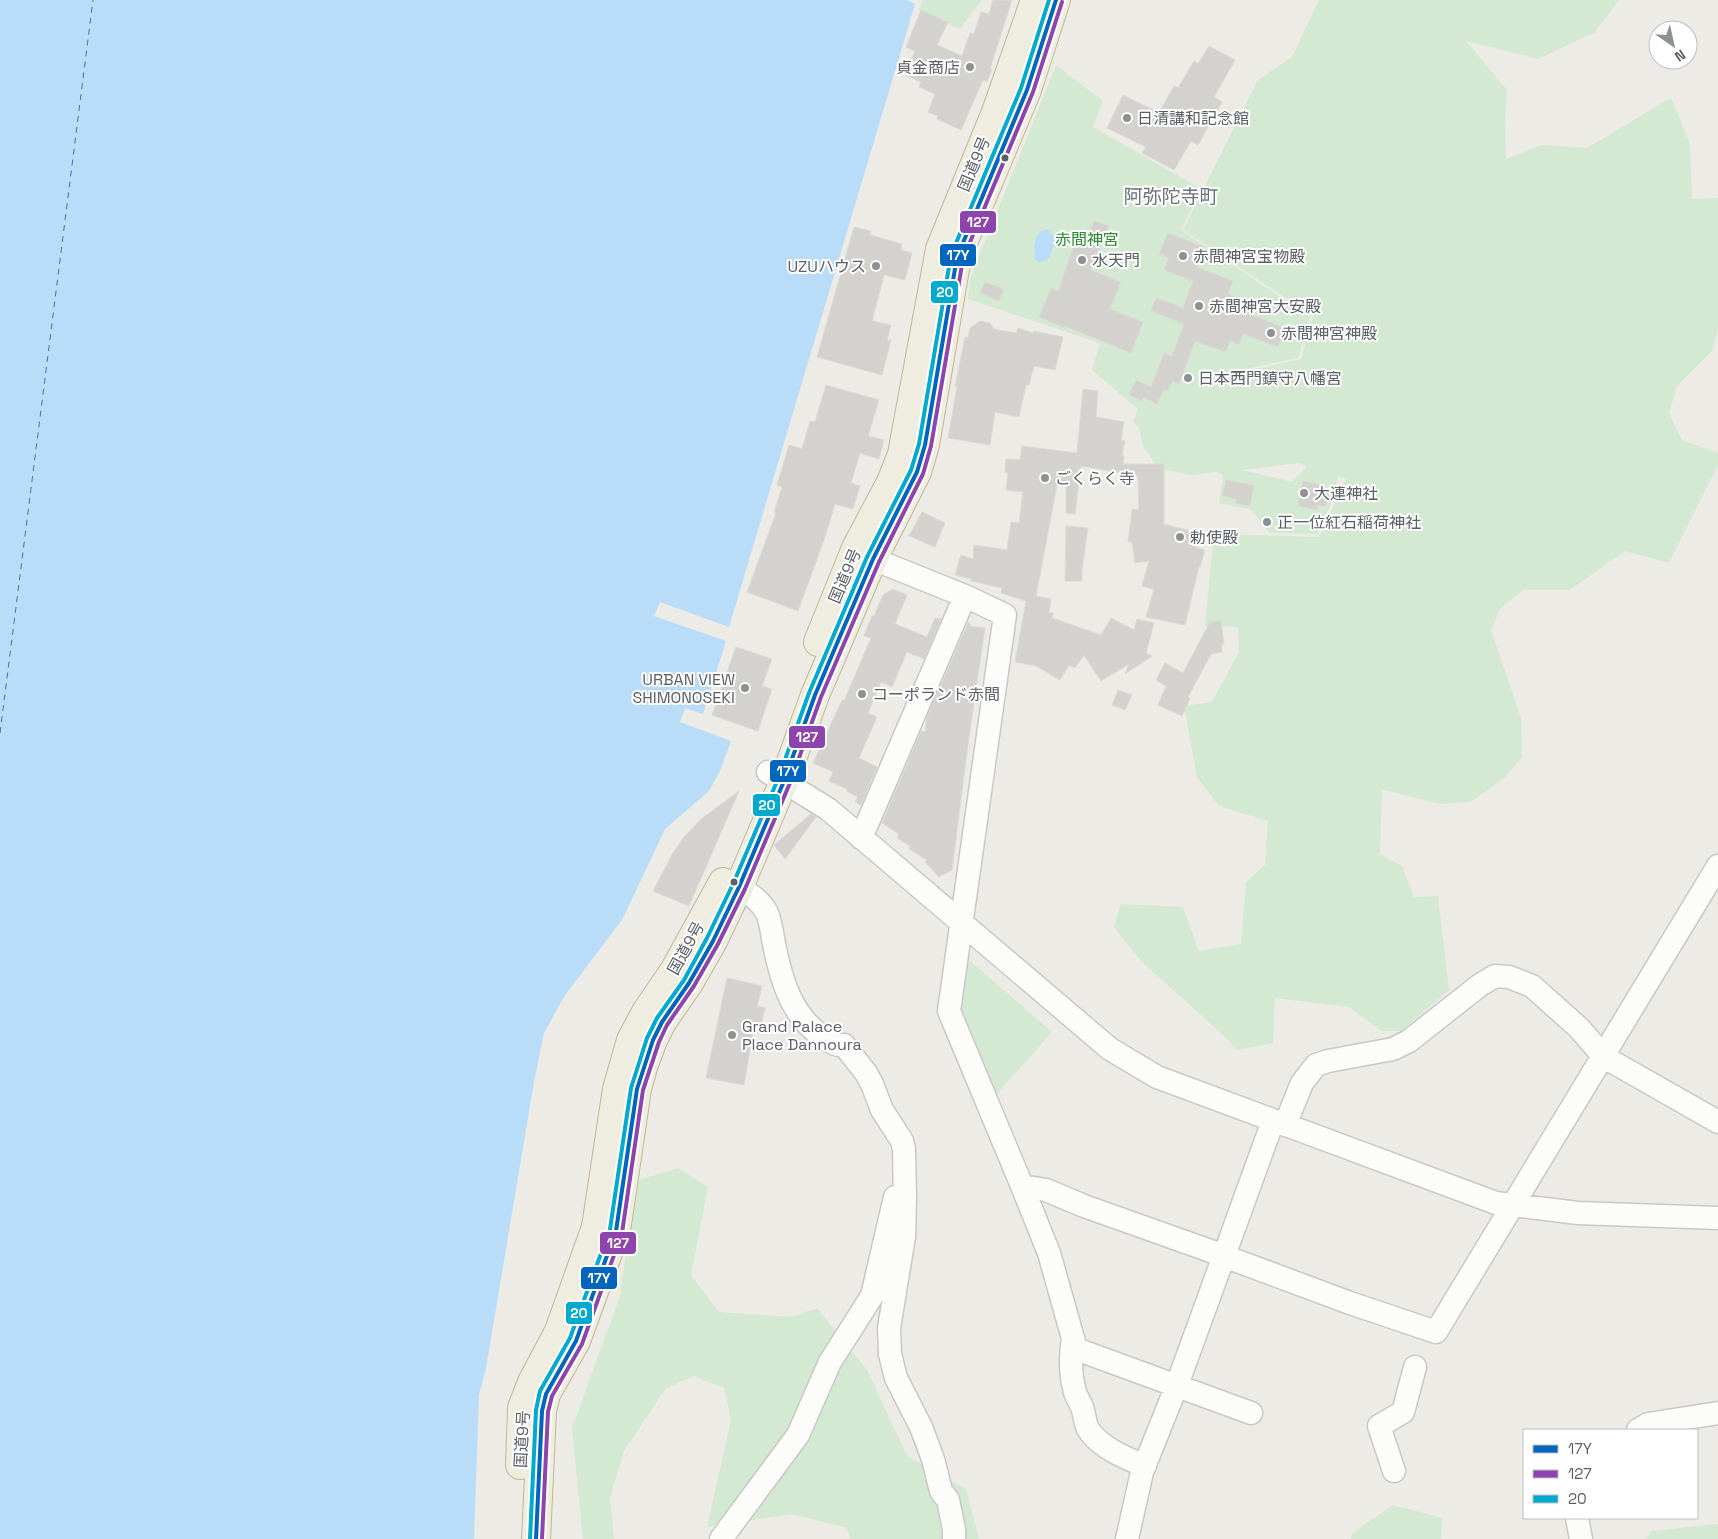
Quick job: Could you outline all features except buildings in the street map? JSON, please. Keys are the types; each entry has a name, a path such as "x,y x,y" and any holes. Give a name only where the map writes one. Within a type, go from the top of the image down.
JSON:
{"highway":[{"name":"国道9号","path":"518,1539 522,1408 532,1382 558,1331 596,1227 617,1089 631,1040 649,1006 674,972 726,877 816,695 902,454 940,249 996,112 1035,0"},
{"name":"国道9号","path":"865,554 917,472 924,445 958,257 1027,90 1056,0"},
{"name":"国道9号","path":"536,1539 542,1411 546,1394 576,1341 616,1231 637,1089 643,1067 662,1022 690,983 740,887 776,776"}],"street":[{"path":"865,554 1005,614 949,1011 1049,1253 1076,1349 1251,1412"},
{"path":"861,838 965,596"},
{"path":"776,776 828,809 1110,1049 1156,1078 1496,1203 1578,1213 1718,1218"},
{"path":"1022,1186 1046,1190 1084,1206 1436,1332 1716,873"},
{"path":"740,887 756,899 767,913 786,989 798,1013 818,1033 837,1046 844,1045 862,1067 872,1084 882,1110 902,1142 904,1149 904,1237 889,1328 890,1354 896,1378 921,1427 942,1491 948,1500 954,1529 954,1539"},
{"path":"1127,1539 1142,1472 1177,1385 1224,1256 1279,1123 1302,1083 1316,1065 1393,1049 1409,1041 1480,985 1495,976 1509,977 1532,986 1579,1028 1604,1056 1718,1122"},
{"path":"721,1539 798,1435 830,1362 872,1296 895,1196 905,1197"},
{"path":"1073,1338 1070,1356 1075,1392 1090,1433 1106,1447 1145,1466"},
{"path":"1394,1471 1379,1426 1403,1412 1415,1367"},
{"path":"1640,1429 1648,1424 1718,1413"},
{"path":"1577,1519 1581,1539"}],"green space":[{"path":"923,0 982,0 960,29 919,10"},
{"name":"赤間神宮","path":"1319,0 1619,0 1595,32 1538,59 1466,41 1507,90 1505,124 1506,159 1541,145 1587,148 1671,98 1690,144 1692,199 1718,198 1718,329 1712,351 1677,386 1669,413 1682,440 1718,453 1718,465 1669,563 1625,551 1570,590 1522,590 1500,609 1491,630 1521,718 1522,757 1504,779 1470,802 1439,804 1382,789 1380,854 1402,866 1414,897 1438,896 1449,990 1401,1031 1381,1031 1349,1007 1275,998 1273,1043 1237,1050 1222,1034 1141,961 1114,927 1121,904 1183,907 1199,951 1241,944 1246,882 1265,865 1268,821 1219,806 1197,777 1184,706 1212,702 1239,652 1238,627 1205,626 1214,534 1319,537 1346,479 1338,477 1330,506 1318,534 1269,533 1252,510 1219,503 1223,475 1217,472 1191,475 1159,469 1143,446 1139,428 1133,422 1138,409 1092,370 1100,343 968,299 970,281 976,264 1056,65 1103,101 1093,127 1201,189 1181,230 1310,317 1298,358 1240,370 1238,373 1301,359 1313,316 1183,230 1257,81 1292,57","holes":["1300,463 1307,466 1292,482 1242,470"]},
{"path":"969,960 1052,1032 996,1095 960,1008 966,965"},
{"path":"678,1168 708,1187 691,1275 719,1312 791,1317 817,1308 867,1370 907,1456 966,1489 979,1539 850,1539 847,1528 791,1514 707,1527 731,1420 724,1388 694,1376 666,1388 624,1451 610,1498 614,1539 583,1539 572,1428 620,1296 636,1181"},
{"path":"1393,1505 1442,1518 1441,1539 1351,1539 1352,1533"},
{"path":"1718,1524 1718,1539 1646,1539 1652,1531"}],"water":[{"path":"0,0 907,0 915,4 729,627 660,602 654,616 726,641 703,714 685,708 680,722 731,741 720,771 709,791 665,829 622,920 565,995 544,1033 486,1368 479,1395 474,1539 0,1539"},
{"path":"1047,229 1056,239 1049,258 1039,263 1035,259 1035,241 1039,233"}],"ferry route":[{"path":"0,733 93,0"}],"transit line":[{"name":"20","path":"530,1539 536,1410 540,1391 570,1338 610,1229 631,1088 647,1038 657,1018 684,980 733,884 778,779 809,693 867,557 911,470 919,444 951,255 1021,88 1049,0"},
{"name":"17Y","path":"536,1539 542,1411 546,1394 576,1341 616,1231 637,1089 653,1040 662,1022 689,983 713,941 739,887 784,781 815,695 873,559 917,472 925,445 957,257 1027,90 1056,0"},
{"name":"127","path":"542,1539 548,1412 552,1396 582,1344 622,1233 643,1090 659,1042 667,1025 694,986 718,944 745,889 790,783 821,697 879,562 923,474 931,446 963,259 1033,92 1062,2"}],"place":[{"name":"貞金商店","path":"970,67"},
{"name":"日清講和記念館","path":"1127,118"},
{"name":"赤間神宮宝物殿","path":"1183,256"},
{"name":"水天門","path":"1082,260"},
{"name":"UZUハウス","path":"876,266"},
{"name":"赤間神宮大安殿","path":"1199,306"},
{"name":"赤間神宮神殿","path":"1271,333"},
{"name":"日本西門鎮守八幡宮","path":"1188,378"},
{"name":"ごくらく寺","path":"1045,478"},
{"name":"大連神社","path":"1304,493"},
{"name":"正一位紅石稲荷神社","path":"1267,522"},
{"name":"勅使殿","path":"1180,537"},
{"name":"URBAN VIEW SHIMONOSEKI","path":"745,688"},
{"name":"コーポランド赤間","path":"862,694"},
{"name":"Grand Palace Place Dannoura","path":"732,1035"}],"district":[{"name":"阿弥陀寺町","path":"1171,196"}]}
